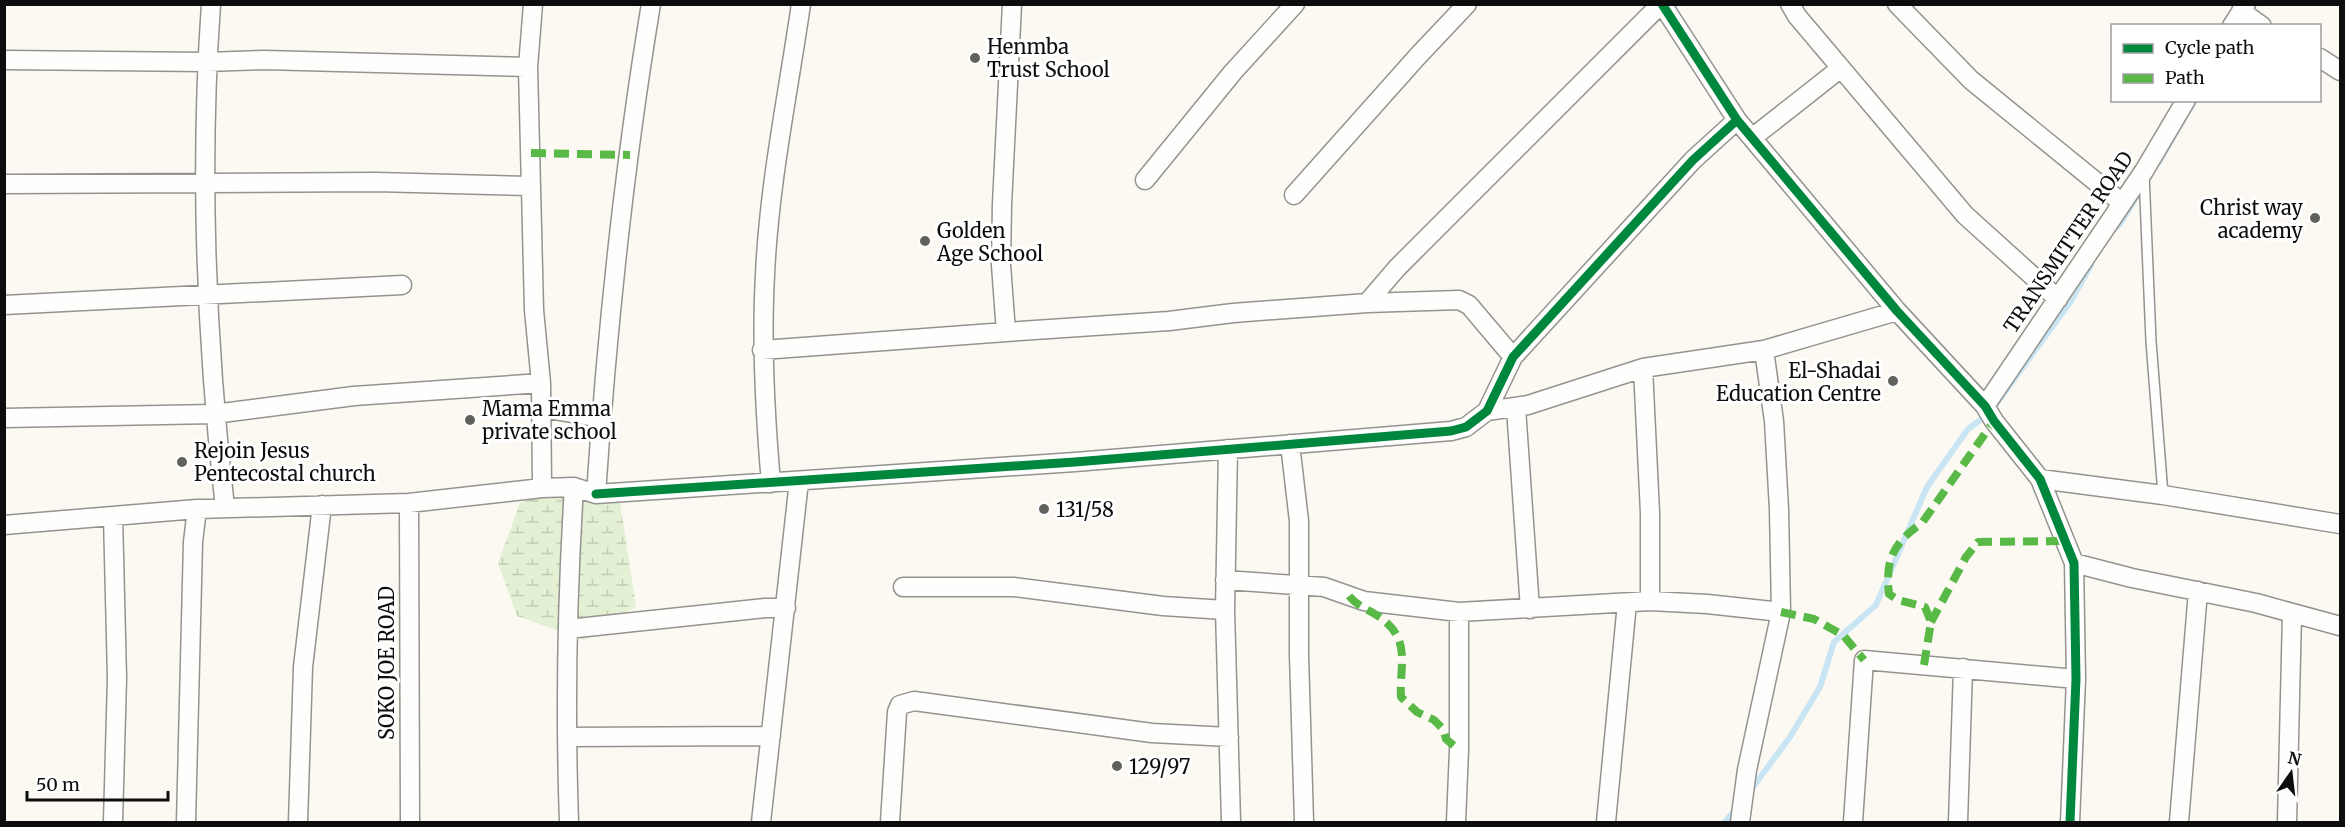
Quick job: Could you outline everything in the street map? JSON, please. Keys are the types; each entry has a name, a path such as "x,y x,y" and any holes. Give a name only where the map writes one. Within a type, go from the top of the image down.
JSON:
{"street":[{"path":"211,4 203,184 214,414 225,508"},
{"path":"533,4 528,67 530,186 534,310 542,408 542,488"},
{"path":"596,494 613,285 635,99 651,4"},
{"path":"771,483 762,350 765,272 774,188 801,4"},
{"path":"1006,332 1001,265 1002,204 1012,4"},
{"path":"1145,180 1233,72 1294,4"},
{"path":"1294,195 1467,4"},
{"path":"1367,303 1397,268 1662,4 1737,120 1897,311 1985,406 1994,422 2040,479 2074,563 2076,679 2070,822"},
{"path":"1790,4 1965,215 2058,299"},
{"path":"1897,4 1971,81 2121,203"},
{"path":"2240,14 2258,24"},
{"path":"2321,59 2340,71"},
{"path":"4,60 207,62 264,60 528,67"},
{"path":"1752,138 1841,68"},
{"name":"TRANSMITTER ROAD","path":"1985,406 2144,171 2185,102"},
{"path":"4,525 197,509 409,503 542,488 574,487 596,494 771,483 1451,431 1466,427 1487,411 1513,357 1693,160 1737,120"},
{"path":"4,184 375,182 530,186"},
{"path":"4,305 402,285"},
{"path":"762,350 1170,321 1233,313 1367,303 1459,300 1465,302 1513,357"},
{"path":"1487,411 1516,408 1643,368 1764,350 1897,311"},
{"path":"1740,822 1747,770 1781,612 1775,432 1764,350"},
{"path":"1643,368 1650,513 1650,601"},
{"path":"4,418 214,414 354,396 541,383"},
{"path":"542,408 601,418"},
{"path":"1516,408 1530,609"},
{"path":"1290,444 1299,521 1299,655 1304,822"},
{"path":"1228,449 1225,610 1232,822"},
{"path":"2040,479 2163,495 2340,524"},
{"path":"761,822 799,481"},
{"path":"569,822 568,629 574,487"},
{"name":"SOKO JOE ROAD","path":"409,503 410,822"},
{"path":"298,822 303,667 322,505"},
{"path":"186,822 193,542 197,509"},
{"path":"113,516 117,678 113,822"},
{"path":"2074,563 2340,626"},
{"path":"1225,580 1299,584 1339,591 1364,601 1459,612 1650,601 1781,612"},
{"path":"908,587 903,587 1014,587 1163,606 1225,610"},
{"path":"2180,822 2198,591"},
{"path":"1606,822 1628,603"},
{"path":"568,629 765,608 786,608"},
{"path":"1456,822 1459,750 1459,612"},
{"path":"2287,822 2292,614"},
{"path":"1853,822 1864,660 2076,679"},
{"path":"1958,822 1963,668"},
{"path":"890,822 897,712 900,705 914,701 1152,733 1229,736"},
{"path":"567,737 771,736"}],"lane":[{"path":"2144,171 2151,341 2163,495"}],"green space":[{"path":"568,482 619,496 636,606 584,640 517,616 498,563 520,503"}],"waterway":[{"path":"2159,162 2194,102"},
{"path":"2112,231 2120,224 2139,193"},
{"path":"1997,403 2071,301 2091,265"},
{"path":"1750,791 1790,737 1820,687 1834,642 1876,605 1927,487 1968,429 1987,415"},
{"path":"1725,822 1736,808"}],"marked path":[{"path":"531,153 630,155"},
{"path":"1924,665 1931,622 1925,607 1898,600 1889,594 1890,561 1898,545 1904,537 1922,523 1994,421"},
{"path":"1931,622 1966,557 1978,542 2066,541"},
{"path":"1349,596 1360,606 1381,618 1397,636 1402,654 1401,697 1417,712 1434,720 1443,729 1446,739 1459,750"},
{"path":"1781,612 1814,619 1843,635 1864,660"}],"cycle path":[{"path":"1662,4 1737,120 1897,311 1985,406 1994,421 2040,479 2074,563 2076,679 2070,822"},
{"path":"596,494 1075,462 1451,431 1466,427 1487,411 1513,357 1693,160 1737,120"}],"place":[{"name":"Henmba Trust School","path":"975,58"},
{"name":"Christ way academy","path":"2315,218"},
{"name":"Golden Age School","path":"925,241"},
{"name":"El-Shadai Education Centre","path":"1893,381"},
{"name":"Mama Emma private school","path":"470,420"},
{"name":"Rejoin Jesus Pentecostal church","path":"182,462"},
{"name":"131/58","path":"1044,509"},
{"name":"129/97","path":"1117,766"}]}
